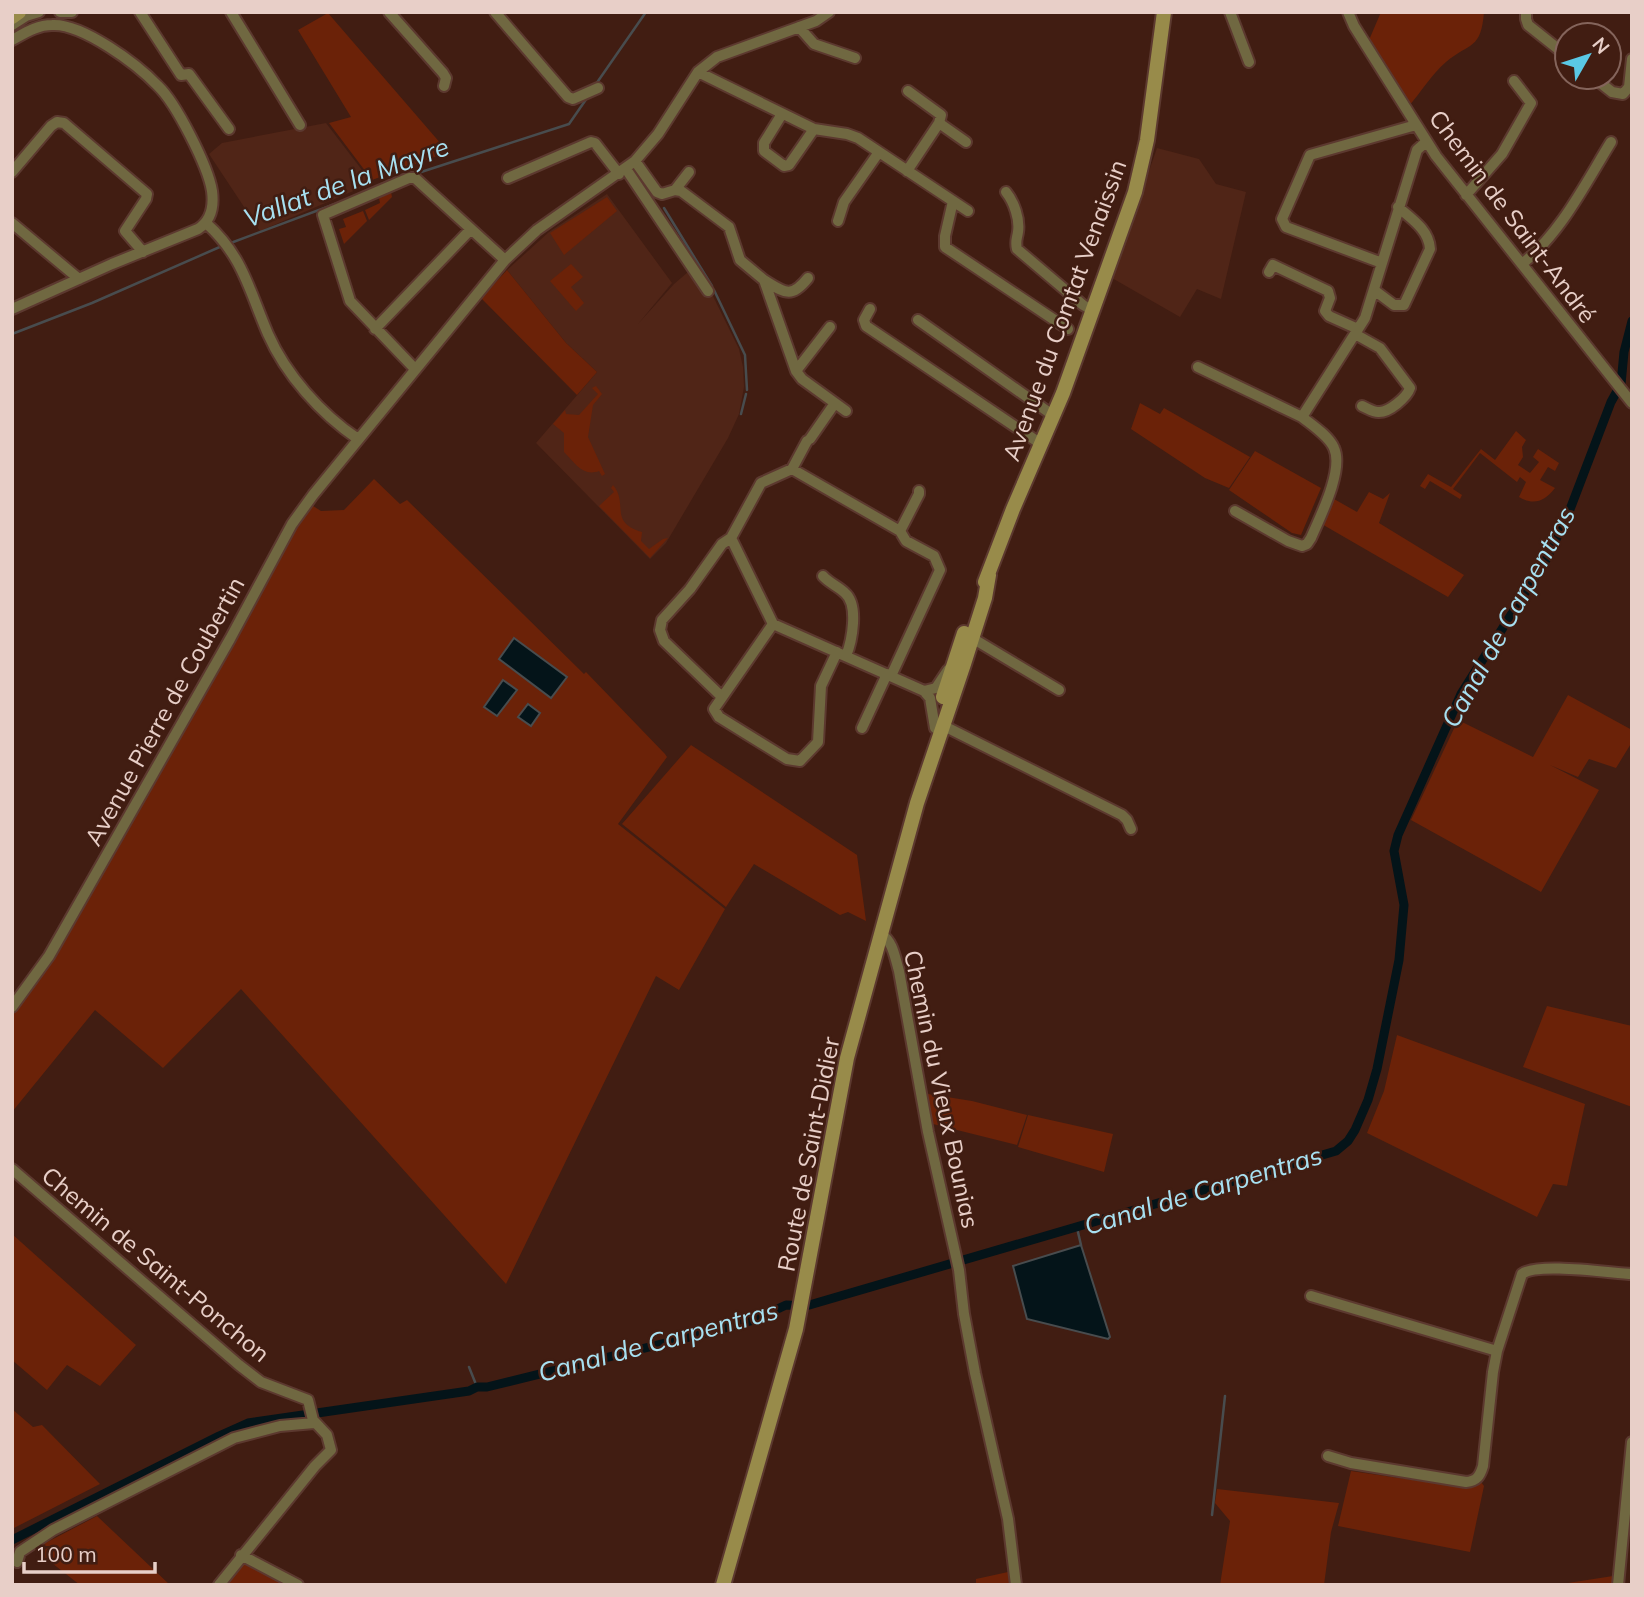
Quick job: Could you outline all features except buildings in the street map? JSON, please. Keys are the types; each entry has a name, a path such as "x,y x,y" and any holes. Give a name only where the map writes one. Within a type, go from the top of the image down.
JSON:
{"main road":[{"path":"12,17 19,12"},
{"name":"Avenue du Comtat Venaissin","path":"941,723 931,695 968,635 985,597 989,575 1013,509 1054,416 1141,167 1164,12"},
{"name":"Avenue du Comtat Venaissin","path":"881,934 941,723 958,681 968,635"},
{"name":"Route de Saint-Didier","path":"723,1585 767,1436 804,1296 839,1094 881,934"}],"street":[{"path":"12,25 39,12"},
{"path":"60,12 72,12"},
{"path":"140,12 181,75 190,74 229,129"},
{"path":"231,12 300,125"},
{"path":"389,12 443,73 446,78 444,86"},
{"path":"495,12 568,97 573,99 598,88"},
{"path":"623,172 658,134 698,72 717,57 816,21 830,12"},
{"path":"1230,12 1249,62"},
{"name":"Chemin de Saint-André","path":"1348,12 1426,142 1629,400"},
{"path":"1526,12 1528,25 1553,45"},
{"path":"12,40 43,26 69,26 119,54 159,86 179,113 212,188 212,211 206,223 198,229 12,309"},
{"path":"799,27 814,44 855,58"},
{"path":"1611,91 1623,94 1629,87 1632,59"},
{"path":"698,72 814,130 858,138 968,211"},
{"path":"1466,195 1502,154 1531,103 1514,81"},
{"path":"907,171 939,123 941,115 908,91"},
{"path":"782,114 764,142 764,152 784,166 789,165 814,130"},
{"path":"12,172 51,126 57,122 64,123 147,194 125,231 143,252"},
{"path":"939,123 966,142"},
{"path":"1382,263 1286,227 1282,219 1310,155 1416,125"},
{"path":"508,178 591,142 595,143 623,172 708,291"},
{"path":"1302,417 1365,318 1398,207 1418,150 1426,142"},
{"path":"1521,264 1540,249 1563,219 1611,142"},
{"path":"838,220 844,202 879,152"},
{"path":"635,162 657,192 666,194 675,190 689,172"},
{"name":"Avenue Pierre de Coubertin","path":"12,1007 56,944 230,639 292,524 505,260 537,230 623,172"},
{"path":"415,369 350,301 323,215 409,178 415,178 505,260"},
{"path":"675,190 686,194 729,227 740,260 779,289 792,293 798,291 808,278"},
{"path":"1006,192 1016,212 1017,249 1092,310"},
{"path":"953,201 945,247 1068,329"},
{"path":"1374,290 1394,305 1404,305 1430,249 1430,239 1398,207"},
{"path":"12,223 79,279"},
{"path":"206,223 237,258 269,336 286,365 331,420 358,439"},
{"path":"375,329 471,229"},
{"path":"1269,272 1273,265 1328,291 1330,298 1325,311 1329,316 1380,348 1410,388 1408,395 1385,411 1377,412 1362,406"},
{"path":"764,279 796,371 846,411"},
{"path":"870,309 864,320 866,326 1041,444"},
{"path":"918,320 1054,416"},
{"path":"796,371 830,327"},
{"path":"1198,367 1302,417 1334,447 1336,458 1329,493 1307,544 1302,546 1288,541 1235,511"},
{"path":"722,697 664,641 660,630 662,620 690,589 722,544 731,538 761,483 792,469 808,440 835,403"},
{"path":"792,469 900,531 906,541 934,556 940,570 862,728"},
{"path":"900,531 919,491"},
{"path":"731,538 773,624 931,695 958,681"},
{"path":"773,624 714,709 719,717 787,759 800,761 818,742 821,686 853,638 851,602 846,593 822,576"},
{"path":"968,635 1059,691"},
{"path":"941,723 1122,815 1128,820 1131,829"},
{"name":"Chemin du Vieux Bounias","path":"881,934 891,945 899,971 928,1132 960,1270 964,1314 973,1361 1008,1519 1016,1585"},
{"name":"Chemin de Saint-Ponchon","path":"12,1169 239,1365 261,1382 308,1400 314,1421 327,1435 331,1450 241,1555"},
{"path":"1328,1457 1377,1468 1474,1481 1480,1476 1483,1466 1497,1351 1522,1274 1528,1269 1574,1269 1632,1275"},
{"path":"1311,1296 1497,1351"},
{"path":"17,1562 20,1552 53,1530 234,1438 280,1426 314,1421"},
{"path":"1618,1585 1632,1442"},
{"path":"219,1585 241,1555 298,1585"}],"shaded area":[{"path":"1381,12 1484,12 1477,39 1441,67 1409,106 1369,40"},
{"path":"328,13 448,152 372,180 329,123 351,117 298,30"},
{"path":"326,123 372,183 260,231 209,154 222,143"},
{"path":"1157,148 1199,159 1216,184 1246,192 1221,299 1197,289 1180,317 1112,278"},
{"path":"391,192 392,197 369,220 365,210 380,203 379,198"},
{"path":"607,194 672,283 638,324 688,272 710,290 739,349 743,367 744,387 739,414 728,438 666,543 650,559 536,443 597,372 566,343 507,270 549,232"},
{"path":"607,197 617,211 564,255 550,233"},
{"path":"363,211 367,221 344,244 339,229 346,227 343,219"},
{"path":"571,264 583,277 571,287 584,303 576,311 550,281"},
{"path":"507,270 566,343 597,372 577,395 481,298"},
{"path":"596,386 602,394 593,405 588,437 605,474 602,476 599,471 584,471 564,452 564,433 553,424 565,410 566,414 579,415 598,394 592,388"},
{"path":"1140,403 1160,414 1164,408 1250,457 1229,488 1205,478 1131,429"},
{"path":"1516,431 1526,440 1522,447 1523,457 1518,465 1530,473 1539,462 1533,457 1538,449 1559,463 1555,471 1548,467 1540,480 1555,488 1543,499 1534,502 1519,497 1526,482 1520,477 1517,482 1480,453 1453,489 1462,495 1460,499 1430,481 1425,489 1420,486 1428,474 1451,487 1481,449 1495,460"},
{"path":"1255,451 1321,488 1301,535 1292,533 1229,490"},
{"path":"374,479 400,504 407,500 584,674 586,672 665,754 667,757 618,824 725,909 679,990 656,976 506,1284 241,989 163,1068 95,1010 12,1112 12,1013 31,989 310,504 321,511 344,510"},
{"path":"613,485 620,499 622,518 632,528 642,532 641,541 649,549 668,538 650,558 599,506 614,492 611,488"},
{"path":"1369,492 1383,499 1390,493 1379,523 1464,575 1448,597 1320,523 1330,499 1357,512"},
{"path":"514,638 567,677 551,698 499,659"},
{"path":"503,680 517,690 497,716 484,707"},
{"path":"1568,695 1632,730 1632,742 1616,768 1589,759 1578,777 1550,765 1599,790 1541,892 1411,820 1458,720 1533,757"},
{"path":"528,704 540,713 531,726 518,717"},
{"path":"691,745 857,855 866,921 848,912 840,915 754,864 726,907 622,824"},
{"path":"1547,1006 1632,1026 1632,1107 1523,1067"},
{"path":"1397,1035 1585,1104 1567,1186 1553,1184 1537,1217 1367,1133 1384,1091"},
{"path":"925,1095 972,1101 1027,1115 1017,1145 929,1123"},
{"path":"1028,1115 1113,1134 1104,1172 1018,1147"},
{"path":"12,1234 136,1345 100,1386 67,1365 47,1390 12,1360"},
{"path":"1081,1245 1110,1337 1108,1339 1027,1319 1013,1266"},
{"path":"12,1409 33,1427 42,1425 100,1484 12,1529"},
{"path":"1351,1471 1461,1487 1481,1482 1484,1486 1470,1552 1338,1526"},
{"path":"1217,1489 1339,1503 1331,1532 1324,1585 1220,1585 1230,1521 1215,1503"},
{"path":"97,1516 170,1585 80,1585 34,1549"},
{"path":"245,1564 287,1585 224,1585 239,1566"},
{"path":"1008,1572 1010,1585 976,1585 976,1579"},
{"path":"1613,1576 1613,1585 1555,1585"}],"waterway":[{"name":"Vallat de la Mayre","path":"596,84 646,12"},
{"name":"Vallat de la Mayre","path":"415,174 569,124 587,98"},
{"name":"Vallat de la Mayre","path":"228,244 343,201"},
{"path":"664,208 712,286"},
{"name":"Vallat de la Mayre","path":"12,334 92,303 222,246"},
{"path":"714,290 745,355 747,390"},
{"name":"Canal de Carpentras","path":"12,1540 248,1423 469,1391 718,1330 754,1320 786,1305 806,1306 1336,1151 1348,1141 1355,1130 1368,1100 1399,960 1404,905 1394,851 1398,835 1461,694 1547,558 1569,512 1611,402 1621,384 1624,352 1632,321"},
{"path":"741,414 746,394"},
{"path":"1077,1228 1081,1245"},
{"path":"469,1367 477,1387"},
{"path":"1212,1515 1225,1396"}]}
